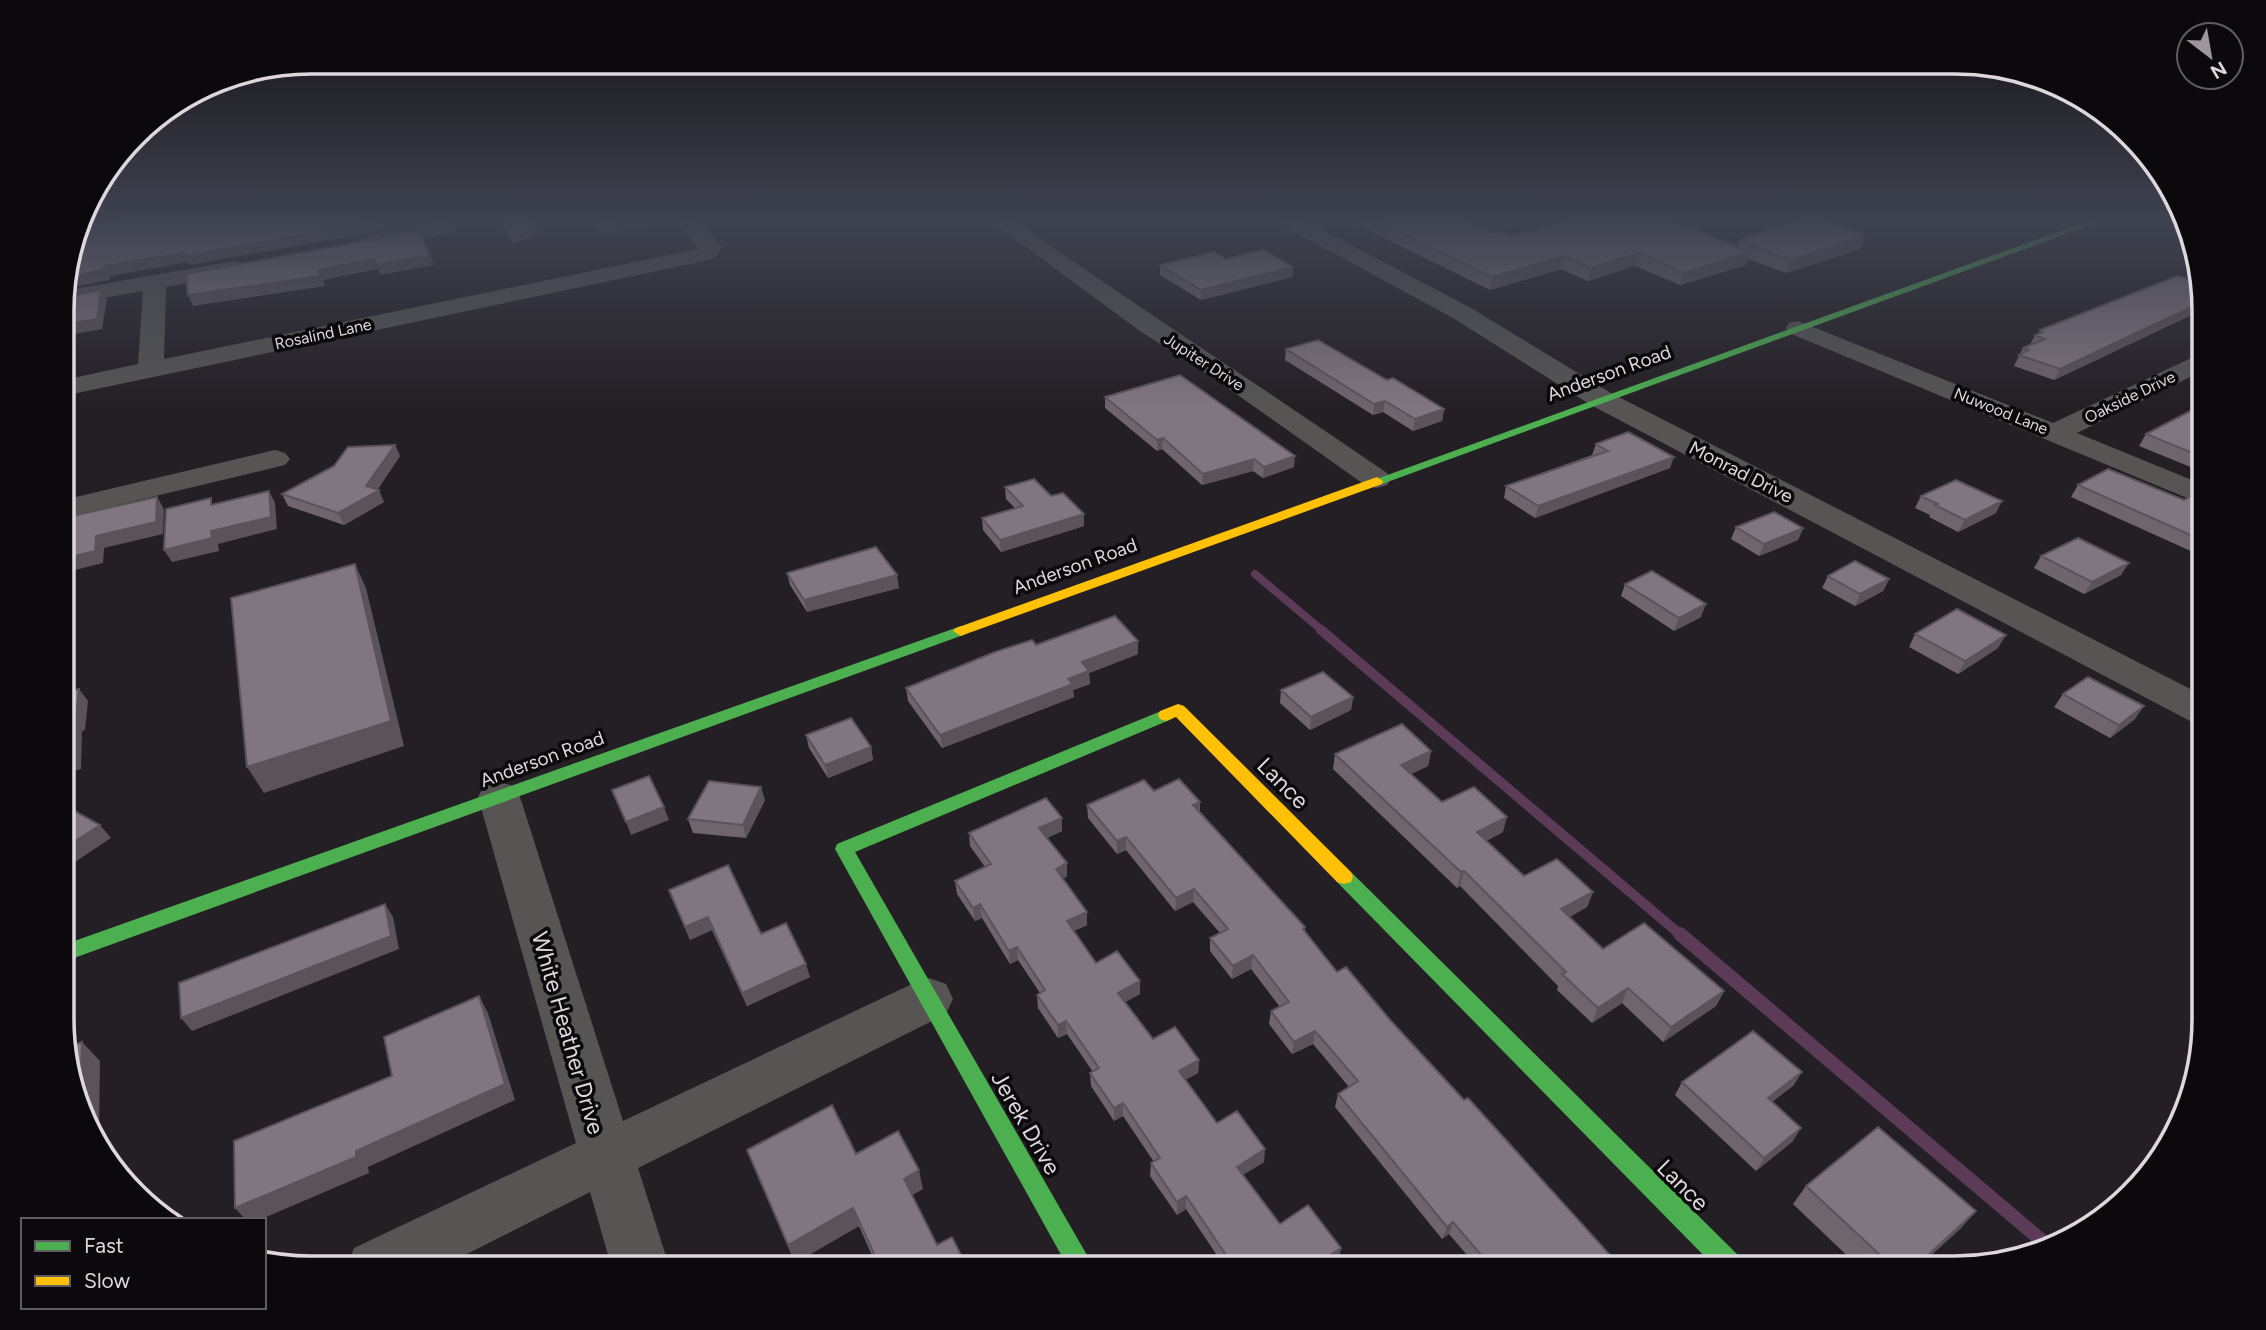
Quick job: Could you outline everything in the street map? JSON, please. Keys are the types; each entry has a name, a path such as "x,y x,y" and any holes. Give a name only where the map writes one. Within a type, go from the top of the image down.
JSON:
{"street":[{"path":"75,296 160,281"},
{"name":"Rosalind Lane","path":"74,386 575,281"},
{"name":"Jupiter Drive","path":"1086,281 1376,479"},
{"name":"Monrad Drive","path":"1402,281 1462,313 1601,399 2192,706"},
{"name":"Anderson Road","path":"74,950 1929,281"},
{"path":"151,369 155,282"},
{"name":"Nuwood Lane","path":"1798,328 2192,491"},
{"name":"Oakside Drive","path":"2055,433 2192,366"},
{"path":"74,506 275,459"},
{"name":"Lance","path":"929,999 844,849 1178,710 1721,1256"},
{"name":"White Heather Drive","path":"499,797 636,1256"},
{"path":"401,1256 929,999"},
{"name":"Jerek Drive","path":"929,999 1076,1256"}],"building":[{"path":"187,281 285,281 188,295"},
{"path":"1186,281 1237,281 1201,290"},
{"path":"2164,281 2190,281 2192,307 2060,369 2019,355 2029,350 2023,348 2045,339 2035,335 2043,332 2040,330"},
{"path":"101,290 97,319 74,323 75,295"},
{"path":"1318,340 1387,380 1393,378 1444,409 1415,419 1385,401 1374,404 1286,349"},
{"path":"1180,375 1295,456 1264,467 1254,459 1203,474 1163,438 1157,440 1105,397"},
{"path":"2192,410 2192,453 2146,434"},
{"path":"1628,432 1674,457 1538,506 1506,486 1608,451 1596,444"},
{"path":"395,445 366,486 379,490 338,513 282,494 334,466 348,447"},
{"path":"2108,469 2184,500 2192,496 2192,536 2078,485"},
{"path":"1034,479 1051,496 1063,493 1084,514 1000,540 982,518 1023,506 1005,487"},
{"path":"1956,480 2002,501 1965,520 1921,496"},
{"path":"269,491 271,517 211,531 212,538 164,550 166,509 211,498 211,505"},
{"path":"157,497 156,522 96,536 95,551 74,556 74,516"},
{"path":"1774,512 1803,528 1764,544 1736,527"},
{"path":"2078,538 2129,563 2092,582 2041,556"},
{"path":"876,547 897,575 804,600 787,573"},
{"path":"1855,561 1889,579 1860,594 1828,576"},
{"path":"355,564 391,721 247,767 231,598"},
{"path":"1652,571 1706,604 1679,618 1625,584"},
{"path":"1957,609 2006,635 1965,661 1915,634"},
{"path":"1115,616 1138,641 1082,662 1089,671 1068,679 1073,684 940,735 906,688 995,652 1032,640 1036,645"},
{"path":"1323,672 1353,697 1311,717 1281,690"},
{"path":"2088,677 2144,706 2119,725 2063,694"},
{"path":"79,689 74,718 74,690"},
{"path":"851,718 871,747 825,765 806,735"},
{"path":"1402,724 1431,751 1401,765 1442,802 1474,787 1507,817 1477,832 1524,876 1557,859 1593,892 1561,909 1603,949 1644,923 1724,991 1671,1027 1628,988 1598,1008 1562,974 1566,972 1464,871 1461,872 1335,754"},
{"path":"649,776 664,807 626,822 612,790"},
{"path":"1179,779 1200,802 1193,805 1305,927 1303,929 1337,972 1346,967 1391,1021 1464,1100 1468,1098 1611,1256 1482,1256 1453,1222 1447,1227 1338,1094 1358,1081 1315,1031 1294,1042 1271,1011 1289,1002 1253,955 1233,966 1210,938 1228,929 1194,889 1176,898 1126,837 1117,841 1087,805 1144,780 1154,791"},
{"path":"709,781 761,787 743,825 688,819"},
{"path":"1046,798 1062,818 1039,828 1067,863 1056,869 1087,912 1067,921 1096,963 1117,951 1140,981 1118,993 1153,1039 1175,1027 1199,1060 1179,1071 1217,1123 1237,1111 1265,1149 1237,1167 1280,1224 1308,1205 1341,1248 1329,1256 1227,1256 1186,1196 1177,1202 1151,1163 1160,1158 1123,1103 1114,1108 1090,1073 1099,1068 1066,1021 1058,1025 1037,995 1045,990 1017,947 1009,951 980,904 973,908 955,881 991,864 969,833"},
{"path":"74,811 100,825 74,842"},
{"path":"728,865 761,934 786,923 806,964 742,993 708,917 685,927 669,890"},
{"path":"385,904 391,936 181,1018 179,983"},
{"path":"479,996 505,1084 356,1151 356,1157 235,1208 234,1141 392,1076 384,1037"},
{"path":"1753,1031 1802,1072 1768,1098 1801,1128 1764,1158 1682,1082"},
{"path":"82,1042 81,1076 78,1066 76,1044"},
{"path":"832,1105 856,1154 898,1131 919,1170 904,1179 937,1245 952,1237 962,1256 875,1256 853,1208 788,1245 747,1150"},
{"path":"1878,1127 1976,1211 1927,1256 1881,1256 1806,1186"}],"waterway":[{"path":"1255,574 1324,632"},
{"path":"1321,630 1682,936"},
{"path":"1680,934 2041,1240"}],"traffic: fast":[{"path":"1377,481 1931,281"},
{"path":"74,950 961,631"},
{"path":"1076,1256 844,849 1166,715"},
{"path":"1344,877 1721,1256"}],"traffic: slow":[{"path":"961,631 1377,481"},
{"path":"1166,715 1178,710 1344,877"}]}
